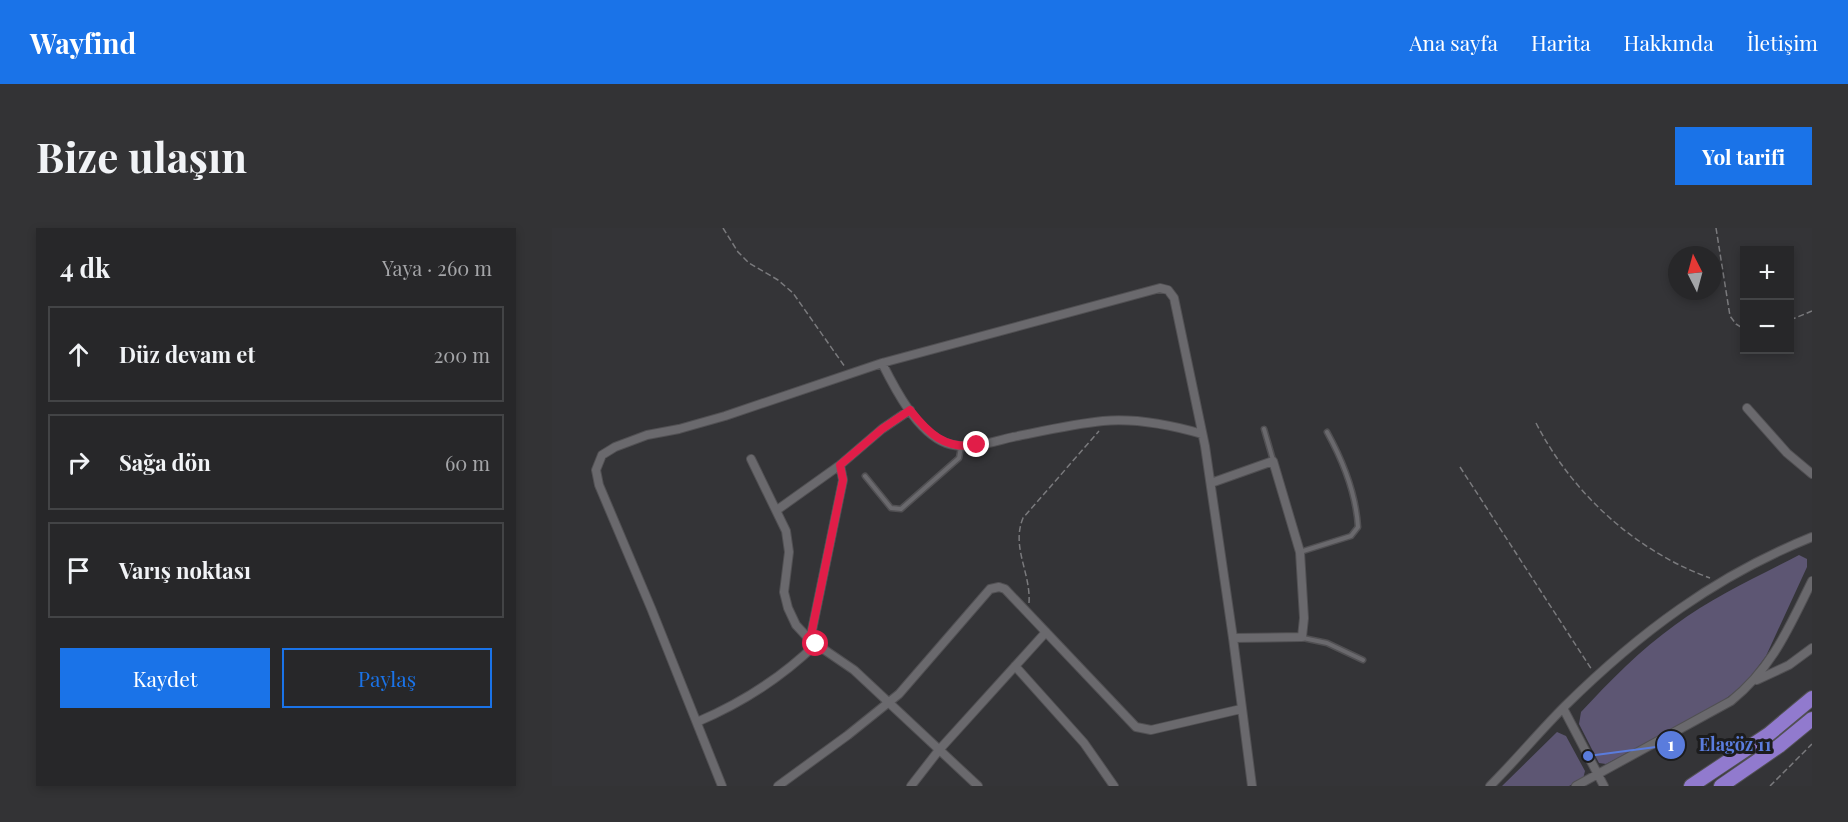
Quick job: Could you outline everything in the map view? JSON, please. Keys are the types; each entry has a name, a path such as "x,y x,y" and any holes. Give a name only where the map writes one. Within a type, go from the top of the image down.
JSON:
{"highway":[{"path":"1691,786 1769,734 1812,698"},
{"path":"1721,786 1779,746 1812,719"}],"street":[{"path":"722,786 599,485 596,475 599,460 610,449 647,435 717,418 882,363 1156,288 1164,288 1174,298 1202,434 1233,638 1252,786"},
{"path":"882,363 910,410 934,436 946,443 961,446 977,445 1104,421 1157,424 1202,434"},
{"path":"1747,408 1787,453 1812,474"},
{"path":"777,510 840,465 882,429 910,410"},
{"path":"751,459 786,531 789,547 784,585 786,600 796,625 813,642 854,670 978,786"},
{"path":"1210,483 1273,461 1300,552 1304,618 1302,637 1233,638"},
{"path":"697,722 730,707 760,689 790,667 813,642 843,480 840,465"},
{"path":"1490,786 1563,708 1654,626 1721,581 1776,552 1812,537"},
{"path":"1576,786 1731,701 1754,681 1778,650 1812,581"},
{"path":"778,786 899,694 990,589 999,586 1005,589 1132,725 1140,729 1157,729 1241,709"},
{"path":"911,786 939,750 1046,632"},
{"path":"1754,681 1790,665 1812,648"},
{"path":"1015,666 1084,744 1114,786"},
{"path":"1563,708 1604,786"}],"lane":[{"path":"1264,429 1273,461"},
{"path":"1300,552 1351,536 1358,527 1347,477 1327,432"},
{"path":"865,476 891,508 901,509 959,458 961,446"},
{"path":"1302,637 1327,643 1362,660"}],"path":[{"path":"723,228 743,258 778,280 800,301 850,374"},
{"path":"1716,228 1730,316 1740,326"},
{"path":"1794,318 1812,311"},
{"path":"1027,612 1030,596 1018,545 1021,522 1025,514 1099,432 1104,421"},
{"path":"1536,423 1567,473 1602,511 1661,555 1690,570 1721,581"},
{"path":"1460,467 1596,677"},
{"path":"1770,786 1812,744"},
{"path":"1808,748 1812,752"}],"shaded area":[{"path":"1799,555 1807,559 1807,567 1766,656 1745,684 1715,707 1606,764 1599,763 1579,724 1581,712 1603,689 1662,635 1704,605"},
{"path":"1557,732 1566,736 1585,771 1583,779 1569,786 1502,786"}],"place":[{"name":"Elagöz 11","path":"1588,756"}],"route":[{"path":"816,644 810,640 843,480 840,465 882,429 910,410 928,432 940,440 953,445 969,447 977,445"}]}
